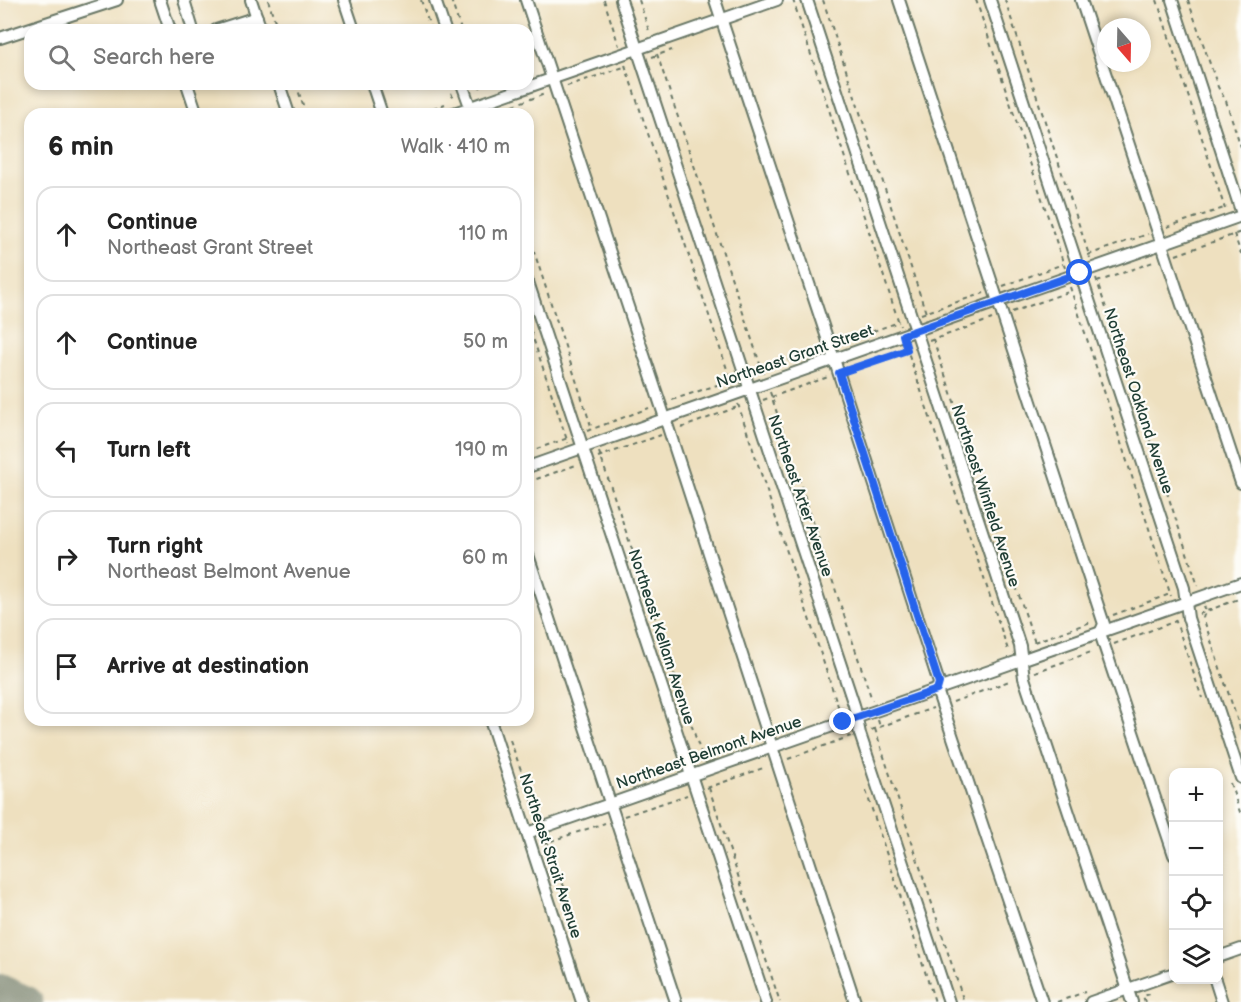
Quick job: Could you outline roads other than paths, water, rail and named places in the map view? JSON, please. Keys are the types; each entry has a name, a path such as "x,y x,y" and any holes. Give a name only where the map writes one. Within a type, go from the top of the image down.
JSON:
{"street":[{"path":"43,24 117,0"},
{"path":"160,0 168,24"},
{"path":"184,0 191,24"},
{"path":"251,0 259,24"},
{"path":"344,0 352,24"},
{"path":"435,0 443,24"},
{"path":"526,0 534,24"},
{"name":"Northeast Arter Avenue","path":"621,0 949,1002"},
{"path":"715,0 939,683 937,690 1042,1002"},
{"path":"534,86 777,0"},
{"name":"Northeast Winfield Avenue","path":"807,0 1020,646 1020,680 1132,1002"},
{"path":"899,0 1104,624 1100,633 1169,843"},
{"name":"Northeast Oakland Avenue","path":"990,0 1185,592 1188,618 1241,778"},
{"path":"1081,0 1241,483"},
{"path":"1172,0 1239,207"},
{"path":"235,24 257,17"},
{"path":"534,24 855,1002"},
{"path":"0,38 24,30"},
{"path":"189,90 195,108"},
{"path":"281,90 287,108"},
{"path":"374,90 380,108"},
{"path":"464,90 470,108"},
{"path":"479,108 524,90"},
{"name":"Northeast Grant Street","path":"534,464 1241,216"},
{"name":"Northeast Kellam Avenue","path":"534,300 766,1002"},
{"path":"534,573 676,1002"},
{"name":"Northeast Belmont Avenue","path":"527,833 1241,583"},
{"name":"Northeast Strait Avenue","path":"492,726 582,1002"},
{"path":"1223,955 1241,949"},
{"path":"1091,1002 1169,974"},
{"path":"1216,984 1222,1002"}]}
